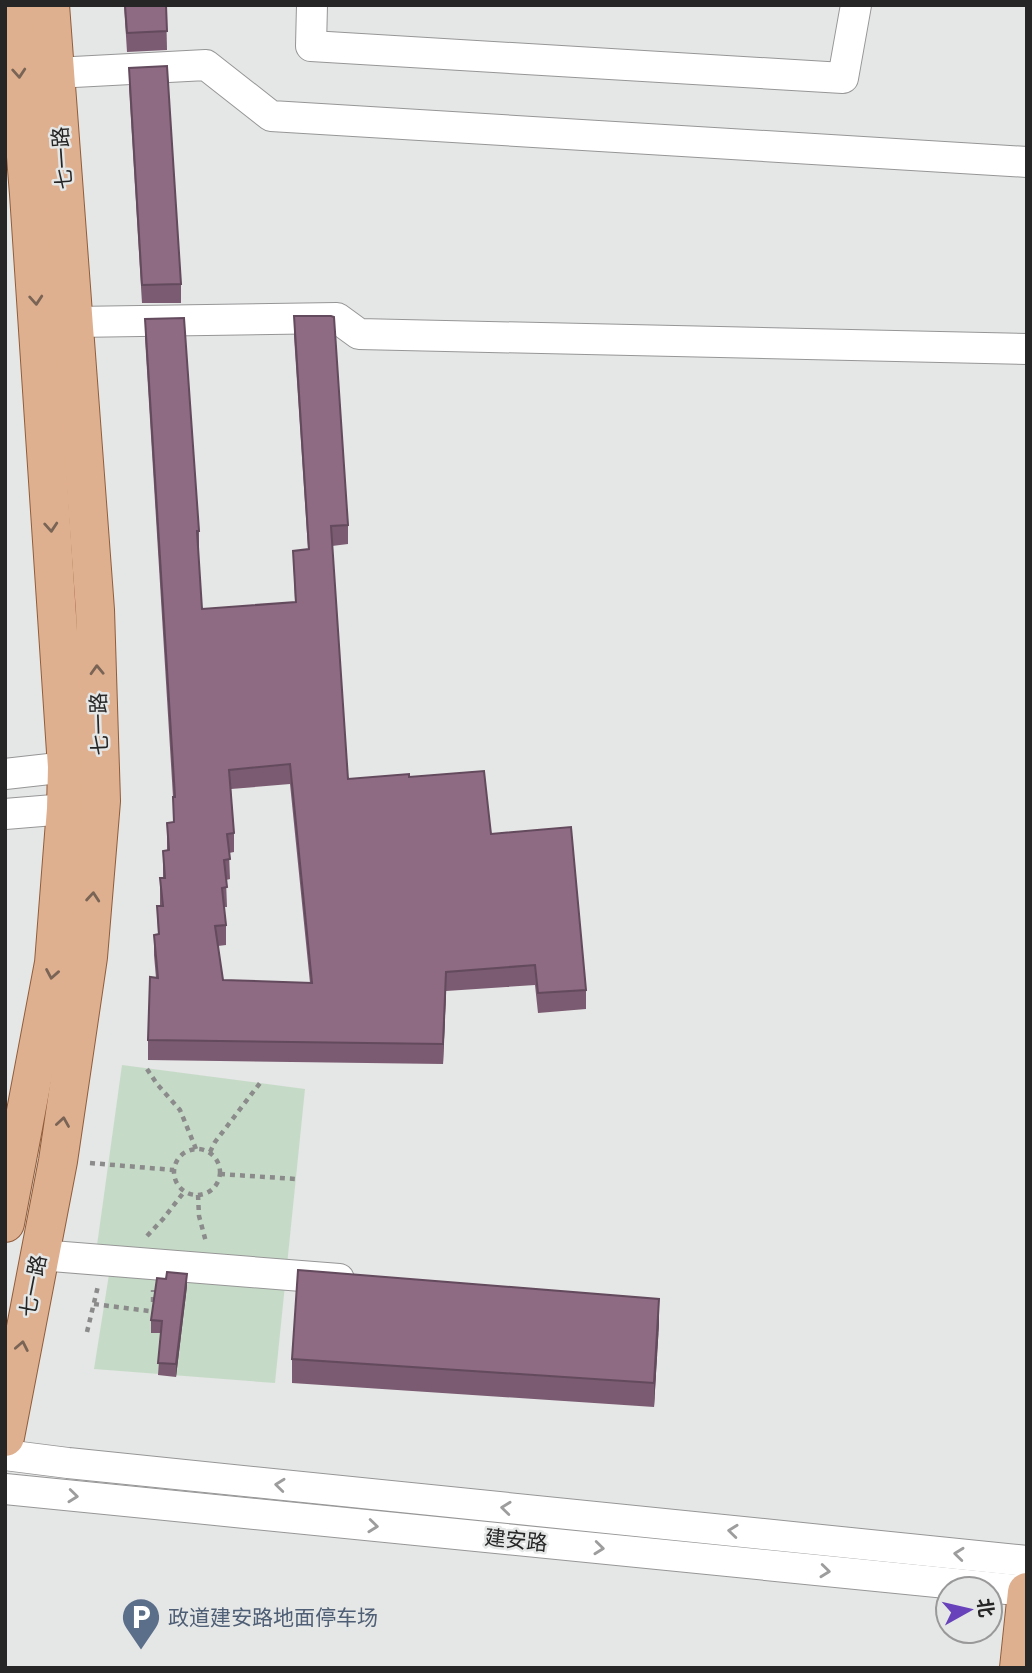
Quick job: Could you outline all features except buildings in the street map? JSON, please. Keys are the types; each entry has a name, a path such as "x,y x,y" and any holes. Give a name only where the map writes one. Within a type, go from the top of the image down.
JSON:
{"main road":[{"name":"七一路","path":"5,1223 54,963 67,767 17,195 14,5"},
{"name":"七一路","path":"5,1437 58,1161 88,957 101,801 95,610 50,5"},
{"path":"1019,1668 1027,1592"}],"street":[{"path":"312,5 311,46 843,78 856,5"},
{"path":"55,73 206,65 271,116 1027,162"},
{"path":"74,322 337,318 359,334 1027,349"},
{"path":"5,774 67,767"},
{"path":"5,814 66,809"},
{"path":"39,1255 368,1282"},
{"path":"5,1455 1027,1561"},
{"name":"建安路","path":"5,1489 1027,1592"}],"path":[{"path":"147,1069 180,1110 196,1149"},
{"path":"210,1152 260,1083"},
{"path":"196,1149 210,1152 218,1161 220,1174 217,1185 208,1193 198,1195 184,1192 176,1182 174,1170 178,1159 187,1151 196,1149"},
{"path":"58,1161 174,1170"},
{"path":"220,1174 296,1179"},
{"path":"87,1332 104,1261 149,1235 184,1192"},
{"path":"198,1195 204,1236 222,1270"},
{"path":"94,1304 149,1311"}],"green space":[{"path":"122,1065 305,1089 275,1383 94,1369 110,1268 94,1267"}],"place":[{"name":"政道建安路地面停车场","path":"141,1651"}]}
